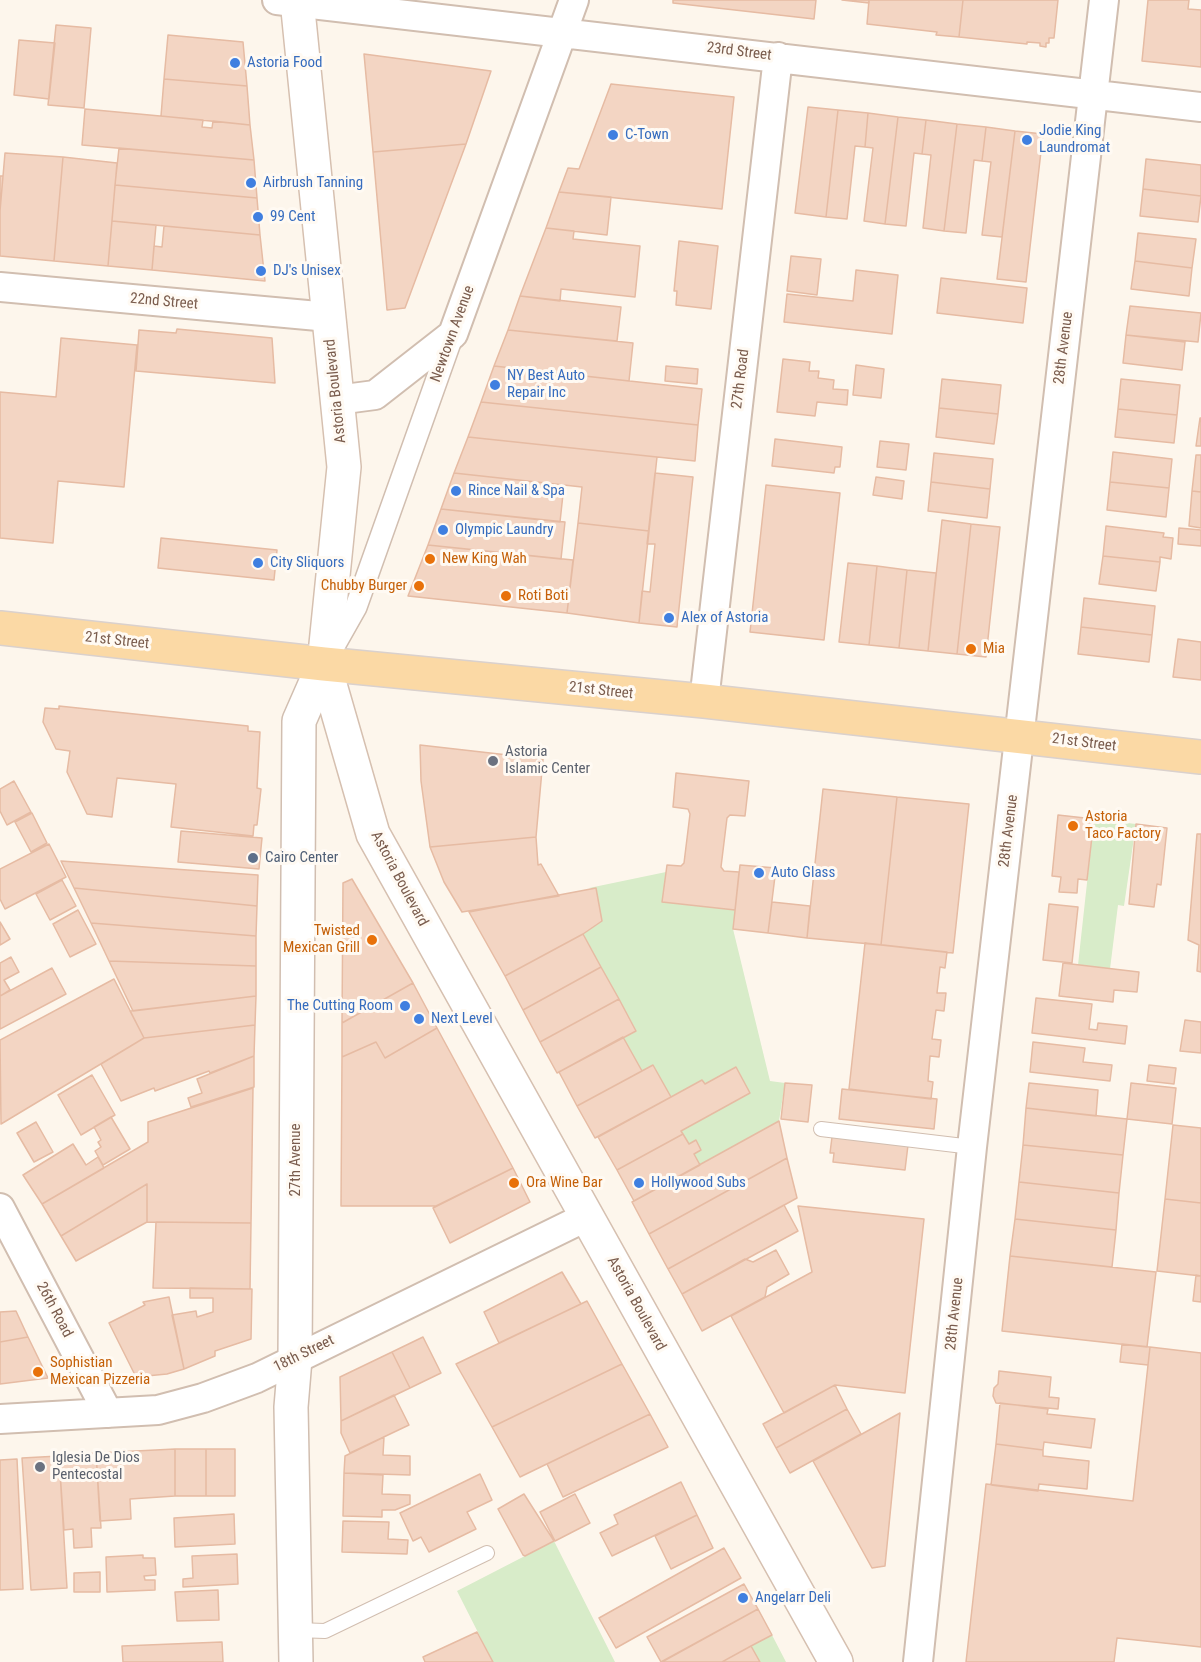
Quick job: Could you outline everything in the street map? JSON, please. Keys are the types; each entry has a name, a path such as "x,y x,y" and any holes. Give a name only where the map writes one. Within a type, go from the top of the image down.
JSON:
{"main road":[{"name":"Astoria Boulevard","path":"290,1 329,317 344,467 324,664 373,834 836,1662"},
{"name":"21st Street","path":"0,628 324,664 704,701 1201,757"},
{"name":"27th Avenue","path":"296,1662 291,1407 295,1359 299,721 324,664"}],"street":[{"name":"Newtown Avenue","path":"324,664 356,607 574,0"},
{"name":"28th Avenue","path":"918,1662 972,1146 1104,0"},
{"name":"23rd Street","path":"290,1 1201,107"},
{"name":"27th Road","path":"704,701 778,57"},
{"name":"22nd Street","path":"0,287 329,317"},
{"path":"337,400 375,395 453,334"},
{"name":"26th Road","path":"0,1208 108,1413"},
{"name":"18th Street","path":"0,1419 158,1410 203,1398 252,1380 588,1216"}],"lane":[{"path":"821,1129 972,1146"},
{"path":"296,1630 325,1631 487,1553"}],"green space":[{"path":"1094,819 1136,824 1124,906 1118,905 1110,969 1078,965"},
{"path":"666,872 663,902 735,910 733,929 770,1081 785,1083 779,1121 700,1165 694,1154 701,1150 696,1141 689,1144 681,1131 750,1093 736,1067 705,1084 702,1080 671,1097 653,1065 642,1071 623,1037 636,1030 583,934 602,921 596,889 589,888"},
{"path":"554,1541 615,1662 493,1662 457,1591"},
{"path":"772,1635 786,1662 760,1662 751,1646"}],"building":[{"path":"673,0 816,0 814,19 673,3"},
{"path":"842,0 869,0 869,3"},
{"path":"869,0 963,0 959,37 936,35 937,32 867,24"},
{"path":"963,0 1058,0 1054,38 1049,38 1046,47 1040,46 1040,43 1027,42 1027,44 959,37"},
{"path":"1148,0 1189,0 1188,9 1201,10 1201,67 1142,61"},
{"path":"56,25 91,28 84,108 48,105"},
{"path":"168,35 243,42 247,86 164,79"},
{"path":"19,40 55,43 49,99 14,95"},
{"path":"364,54 491,71 466,144 373,152"},
{"path":"164,79 247,86 250,125 161,116"},
{"path":"611,84 734,97 722,209 559,192 568,168 579,169"},
{"path":"808,107 838,110 826,217 795,213"},
{"path":"85,109 203,120 202,127 212,128 213,121 250,125 254,160 82,145"},
{"path":"838,110 868,113 865,147 855,146 847,219 826,217"},
{"path":"868,113 898,117 885,224 864,221 873,148 865,147"},
{"path":"898,117 926,120 922,154 914,153 906,226 885,224"},
{"path":"926,120 957,124 944,231 923,228 931,155 922,154"},
{"path":"957,124 986,127 982,161 974,160 966,233 944,231"},
{"path":"986,127 1015,131 1002,237 982,235 991,162 982,161"},
{"path":"1015,131 1043,134 1026,282 997,279"},
{"path":"466,144 405,308 387,310 373,152"},
{"path":"119,148 254,160 257,198 115,185"},
{"path":"5,153 63,157 54,261 0,256 0,211"},
{"path":"63,157 117,163 108,266 54,261"},
{"path":"1146,159 1201,165 1201,196 1143,189"},
{"path":"0,176 3,176 0,211"},
{"path":"115,185 257,198 260,235 112,221"},
{"path":"1143,189 1201,196 1198,222 1140,216"},
{"path":"559,192 611,197 607,235 546,228"},
{"path":"112,221 156,225 152,270 108,266"},
{"path":"164,226 260,235 265,281 152,270 154,246 162,247"},
{"path":"546,228 574,231 573,239 640,246 635,297 561,289 560,301 520,296"},
{"path":"1138,233 1196,239 1192,268 1135,261"},
{"path":"679,241 718,246 711,309 676,305 677,291 674,291"},
{"path":"791,256 821,259 817,295 787,291"},
{"path":"1135,261 1192,268 1189,296 1131,289"},
{"path":"856,270 898,275 892,334 784,322 787,294 853,301"},
{"path":"941,278 1027,288 1023,323 937,313"},
{"path":"520,296 621,307 617,341 508,330"},
{"path":"1130,306 1201,313 1198,342 1126,335"},
{"path":"177,329 272,338 275,383 136,371 139,330 176,333"},
{"path":"508,330 633,343 629,381 494,366"},
{"path":"1126,335 1185,342 1182,370 1123,363"},
{"path":"61,338 137,345 124,487 58,481 53,543 0,538 0,392 56,397"},
{"path":"783,359 810,362 809,371 819,371 818,378 834,380 833,389 848,390 847,405 817,402 815,416 777,412"},
{"path":"856,365 884,369 881,398 853,395"},
{"path":"494,366 702,389 698,425 481,402"},
{"path":"666,366 698,369 697,384 665,381"},
{"path":"942,379 1001,385 998,414 939,408"},
{"path":"1121,379 1180,385 1177,415 1118,409"},
{"path":"481,402 698,425 695,461 468,437"},
{"path":"939,408 998,414 994,444 936,437"},
{"path":"1118,409 1177,415 1174,443 1115,437"},
{"path":"1200,418 1201,446 1196,446"},
{"path":"468,437 657,457 649,531 578,523 582,487 454,473"},
{"path":"775,439 842,447 840,467 835,467 834,473 772,466"},
{"path":"880,441 909,444 906,470 877,467"},
{"path":"1113,452 1172,459 1169,488 1110,482"},
{"path":"934,453 993,459 990,489 931,482"},
{"path":"1196,455 1201,455 1201,492 1192,491"},
{"path":"454,473 564,485 560,522 441,509"},
{"path":"655,473 693,477 677,627 639,623 642,591 650,592 655,544 647,544"},
{"path":"876,477 904,481 902,499 873,495"},
{"path":"931,482 990,489 987,518 928,511"},
{"path":"1110,482 1169,488 1166,517 1107,510"},
{"path":"766,485 840,493 824,640 750,632"},
{"path":"1192,491 1201,492 1201,528 1189,526"},
{"path":"441,509 565,522 561,559 428,545"},
{"path":"942,520 971,524 957,654 928,651"},
{"path":"578,523 649,531 639,623 567,613"},
{"path":"971,524 1000,527 986,657 957,654"},
{"path":"1106,526 1164,533 1163,537 1173,538 1171,559 1160,557 1160,562 1103,556"},
{"path":"1179,528 1201,530 1201,546 1178,544"},
{"path":"161,538 277,550 274,580 158,568"},
{"path":"428,545 573,560 567,613 408,596"},
{"path":"1103,556 1160,562 1156,591 1099,584"},
{"path":"848,563 877,566 869,645 839,642"},
{"path":"877,566 907,570 899,648 869,645"},
{"path":"907,570 936,573 928,651 899,648"},
{"path":"1084,598 1155,606 1152,635 1081,627"},
{"path":"1081,627 1152,635 1149,662 1078,654"},
{"path":"1178,639 1201,642 1201,680 1173,677"},
{"path":"59,706 248,726 248,731 260,732 257,788 261,789 257,825 254,825 253,836 171,827 176,784 117,778 112,817 87,814 67,772 70,751 56,749 43,722 45,708 59,709"},
{"path":"420,745 543,759 536,837 430,847 421,781"},
{"path":"676,773 749,781 745,816 730,815 727,818 721,867 724,871 739,872 735,910 662,902 667,865 681,866 684,863 690,814 688,809 673,807"},
{"path":"14,781 31,812 7,825 0,811 0,789"},
{"path":"823,789 897,797 881,945 807,938"},
{"path":"897,797 969,804 953,953 881,945"},
{"path":"32,813 47,843 31,852 15,822"},
{"path":"1058,815 1094,819 1087,880 1078,879 1077,893 1059,892 1061,877 1052,876"},
{"path":"1136,824 1167,828 1161,885 1157,884 1154,907 1129,904"},
{"path":"181,831 262,838 259,869 178,862"},
{"path":"1197,834 1201,834 1201,972 1197,971 1199,945 1188,940"},
{"path":"536,837 538,865 541,864 559,896 462,912 444,882 430,847"},
{"path":"49,844 66,877 5,909 0,899 0,869"},
{"path":"61,861 258,875 257,906 74,888"},
{"path":"740,865 776,868 768,933 733,929"},
{"path":"352,879 413,983 342,1023 343,883"},
{"path":"62,880 76,906 50,920 36,894"},
{"path":"74,888 257,906 256,936 91,923"},
{"path":"596,888 602,921 583,934 505,976 469,912"},
{"path":"772,902 810,906 807,938 768,933"},
{"path":"1049,904 1078,907 1072,963 1043,960"},
{"path":"78,910 96,944 70,957 53,924"},
{"path":"0,922 10,939 0,945"},
{"path":"91,923 256,936 256,966 109,961"},
{"path":"583,934 601,967 523,1010 505,976"},
{"path":"865,943 947,952 945,968 940,967 937,993 946,993 944,1011 936,1010 932,1039 941,1040 939,1057 930,1056 928,1081 933,1082 931,1099 849,1089"},
{"path":"11,957 19,972 4,980 10,990 0,996 0,963"},
{"path":"109,961 256,966 256,996 133,1011"},
{"path":"1063,963 1139,972 1137,992 1114,990 1113,1002 1059,996"},
{"path":"601,967 619,999 540,1042 523,1010"},
{"path":"52,968 66,994 0,1029 0,996"},
{"path":"114,979 144,1038 1,1124 0,1040"},
{"path":"413,983 437,1028 385,1058 376,1042 342,1057 342,1023"},
{"path":"256,996 255,1025 144,1038 130,1011"},
{"path":"1036,998 1092,1004 1089,1029 1097,1030 1098,1023 1127,1026 1125,1044 1032,1033"},
{"path":"619,999 636,1031 557,1073 540,1042"},
{"path":"1185,1020 1201,1022 1201,1053 1180,1051"},
{"path":"255,1025 254,1056 210,1073 209,1071 155,1091 154,1088 121,1101 101,1064 144,1038"},
{"path":"437,1028 513,1168 436,1206 341,1206 342,1057 376,1042 385,1058"},
{"path":"623,1037 642,1071 577,1106 559,1072"},
{"path":"1033,1042 1085,1048 1083,1062 1112,1065 1110,1081 1030,1072"},
{"path":"254,1056 254,1087 191,1107 188,1098 202,1093 197,1079"},
{"path":"653,1065 671,1097 595,1138 577,1106"},
{"path":"1149,1065 1176,1068 1174,1084 1147,1081"},
{"path":"736,1067 750,1093 681,1131 683,1134 617,1170 598,1137 702,1080 705,1084"},
{"path":"92,1075 115,1115 81,1135 58,1095"},
{"path":"785,1083 812,1085 808,1122 781,1119"},
{"path":"1029,1083 1098,1090 1096,1116 1026,1108"},
{"path":"1131,1083 1176,1088 1172,1124 1127,1119"},
{"path":"253,1088 251,1223 147,1222 147,1184 61,1236 42,1204 148,1142 148,1122"},
{"path":"842,1089 937,1099 934,1129 839,1119"},
{"path":"1026,1108 1127,1119 1123,1155 1023,1145"},
{"path":"111,1117 130,1149 103,1165 95,1151 101,1147 98,1142 101,1140 94,1127"},
{"path":"779,1121 787,1158 649,1234 632,1202"},
{"path":"36,1122 53,1152 34,1162 17,1133"},
{"path":"1173,1125 1201,1128 1201,1203 1165,1199"},
{"path":"683,1134 689,1144 696,1140 701,1150 694,1154 700,1165 634,1201 617,1170"},
{"path":"832,1137 908,1145 905,1170 833,1162 834,1153 830,1153"},
{"path":"73,1144 86,1165 98,1157 104,1168 42,1204 23,1175"},
{"path":"1023,1145 1123,1155 1119,1193 1019,1182"},
{"path":"787,1158 797,1198 668,1269 649,1234"},
{"path":"513,1168 530,1202 450,1243 433,1208"},
{"path":"1019,1182 1119,1193 1116,1230 1015,1219"},
{"path":"147,1184 147,1222 76,1261 61,1236"},
{"path":"1165,1199 1201,1203 1201,1276 1157,1271"},
{"path":"784,1205 798,1231 682,1294 668,1269"},
{"path":"798,1206 924,1219 905,1393 835,1385 784,1413 731,1316 812,1272"},
{"path":"1015,1219 1116,1230 1112,1267 1010,1256"},
{"path":"156,1222 251,1223 250,1289 153,1288"},
{"path":"776,1250 789,1274 767,1287 765,1297 702,1331 682,1294 745,1259 753,1262"},
{"path":"1010,1256 1156,1272 1147,1347 1002,1331"},
{"path":"562,1272 581,1304 499,1343 484,1312"},
{"path":"1196,1275 1201,1276 1201,1302 1193,1301"},
{"path":"190,1288 252,1289 251,1339 215,1351 215,1356 184,1369 172,1315 196,1311 197,1317 213,1312 213,1298 190,1298"},
{"path":"169,1297 184,1369 167,1374 136,1377 109,1323 145,1305 143,1302"},
{"path":"587,1301 622,1364 492,1427 456,1364"},
{"path":"16,1311 28,1337 0,1342 0,1312"},
{"path":"28,1337 48,1378 0,1384 0,1342"},
{"path":"423,1337 441,1373 410,1388 392,1352"},
{"path":"1122,1344 1150,1347 1148,1365 1120,1362"},
{"path":"1150,1347 1201,1353 1201,1647 1117,1638 1114,1662 966,1662 986,1484 1133,1501"},
{"path":"392,1352 410,1388 341,1421 340,1377"},
{"path":"622,1364 650,1414 520,1477 492,1427"},
{"path":"999,1371 1051,1377 1049,1397 1059,1398 1058,1409 996,1403 993,1396 994,1388 998,1384"},
{"path":"835,1385 847,1409 776,1448 763,1424"},
{"path":"394,1395 409,1425 350,1453 341,1433 341,1421"},
{"path":"1000,1403 1048,1409 1047,1414 1095,1419 1091,1448 1044,1442 1043,1450 996,1444"},
{"path":"847,1409 861,1434 790,1473 776,1448"},
{"path":"900,1413 885,1566 872,1568 813,1461"},
{"path":"650,1414 668,1447 563,1497 547,1464"},
{"path":"384,1437 383,1455 410,1456 410,1475 344,1473 345,1456"},
{"path":"996,1444 1043,1450 1043,1456 1089,1461 1087,1489 1039,1484 1038,1491 991,1485"},
{"path":"175,1449 206,1449 206,1496 175,1496"},
{"path":"175,1449 175,1496 130,1499 131,1519 100,1521 96,1453"},
{"path":"206,1449 235,1449 235,1496 206,1496"},
{"path":"96,1453 101,1528 91,1528 92,1547 74,1548 73,1529 64,1530 59,1456"},
{"path":"59,1456 67,1588 31,1590 22,1458"},
{"path":"17,1459 23,1589 0,1590 0,1460"},
{"path":"344,1473 383,1475 382,1494 410,1495 410,1504 395,1510 382,1510 382,1517 343,1516"},
{"path":"480,1474 492,1500 467,1512 476,1529 429,1552 421,1537 413,1541 400,1513"},
{"path":"681,1482 697,1515 612,1556 600,1533 618,1524 614,1515"},
{"path":"524,1494 554,1541 525,1556 498,1509"},
{"path":"575,1494 590,1523 555,1541 540,1512"},
{"path":"234,1514 235,1544 175,1547 174,1518"},
{"path":"697,1515 713,1548 671,1569 655,1536"},
{"path":"343,1521 389,1522 388,1539 408,1540 407,1554 342,1552"},
{"path":"724,1548 741,1578 616,1648 599,1618"},
{"path":"237,1554 238,1584 183,1587 183,1579 193,1578 192,1556"},
{"path":"143,1555 143,1558 155,1558 156,1575 144,1576 145,1580 155,1580 155,1590 107,1592 106,1557"},
{"path":"100,1572 100,1592 74,1592 74,1573"},
{"path":"744,1584 758,1609 661,1662 647,1637"},
{"path":"218,1590 219,1620 177,1621 175,1592"},
{"path":"758,1609 772,1635 722,1662 662,1662"},
{"path":"477,1632 493,1662 425,1662 423,1657"},
{"path":"222,1642 223,1662 123,1662 122,1646"},
{"path":"751,1646 760,1662 722,1662"}],"place":[{"name":"Astoria Food","path":"235,63"},
{"name":"C-Town","path":"613,135"},
{"name":"Jodie King Laundromat","path":"1027,140"},
{"name":"Airbrush Tanning","path":"251,183"},
{"name":"99 Cent","path":"258,217"},
{"name":"DJ's Unisex","path":"261,271"},
{"name":"NY Best Auto Repair Inc","path":"495,385"},
{"name":"Rince Nail & Spa","path":"456,491"},
{"name":"Olympic Laundry","path":"443,530"},
{"name":"New King Wah","path":"430,559"},
{"name":"City Sliquors","path":"258,563"},
{"name":"Chubby Burger","path":"419,586"},
{"name":"Roti Boti","path":"506,596"},
{"name":"Alex of Astoria","path":"669,618"},
{"name":"Mia","path":"971,649"},
{"name":"Astoria Islamic Center","path":"493,761"},
{"name":"Astoria Taco Factory","path":"1073,826"},
{"name":"Cairo Center","path":"253,858"},
{"name":"Auto Glass","path":"759,873"},
{"name":"Twisted Mexican Grill","path":"372,940"},
{"name":"The Cutting Room","path":"405,1006"},
{"name":"Next Level","path":"419,1019"},
{"name":"Ora Wine Bar","path":"514,1183"},
{"name":"Hollywood Subs","path":"639,1183"},
{"name":"Sophistian Mexican Pizzeria","path":"38,1372"},
{"name":"Iglesia De Dios Pentecostal","path":"40,1467"},
{"name":"Angelarr Deli","path":"743,1598"}]}
